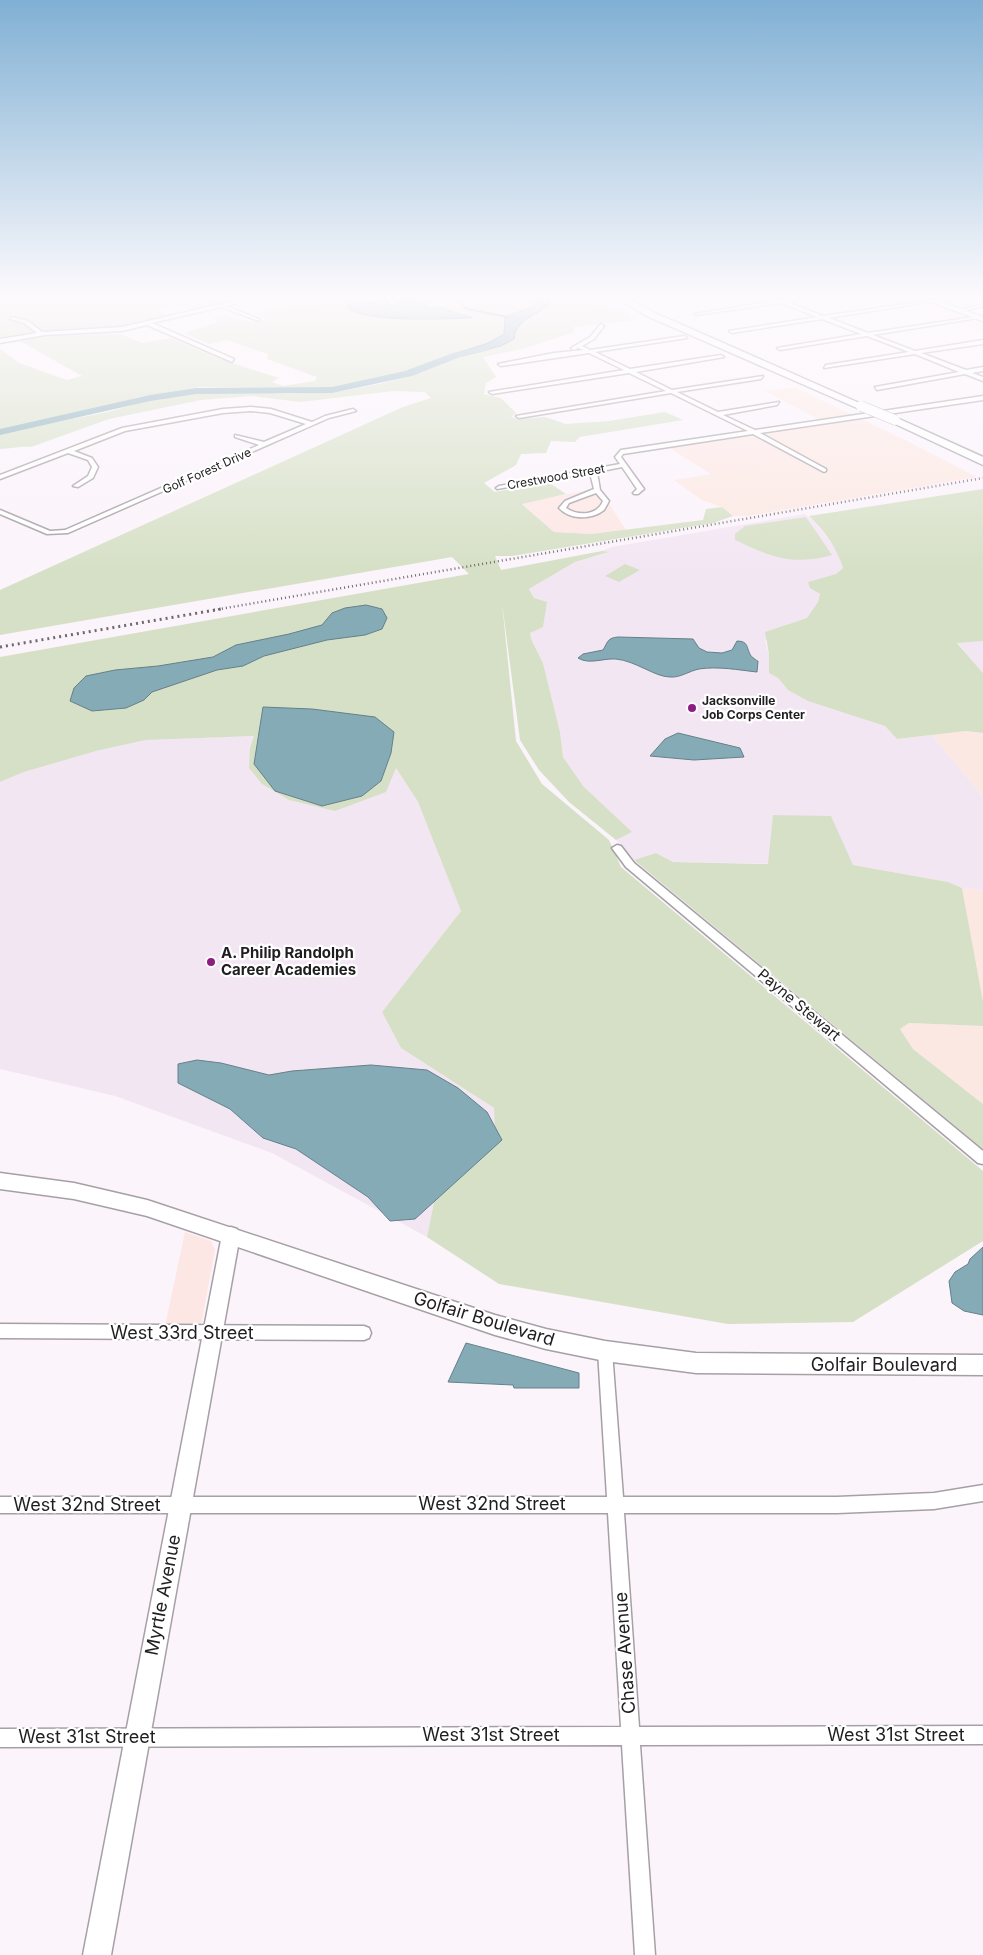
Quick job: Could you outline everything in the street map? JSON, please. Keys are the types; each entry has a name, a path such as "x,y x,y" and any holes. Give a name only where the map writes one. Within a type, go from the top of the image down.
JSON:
{"highway":[{"path":"820,388 983,461"},
{"path":"837,388 983,452"}],"main road":[{"name":"Golfair Boulevard","path":"0,1181 55,1186 147,1208 495,1325 546,1339 604,1351 653,1359 736,1364 983,1365"}],"street":[{"path":"492,392 517,388"},
{"path":"665,388 754,432 824,470"},
{"path":"519,416 695,388"},
{"name":"Crestwood Street","path":"499,488 623,465 619,455 627,451 983,398"},
{"path":"718,414 777,403"},
{"path":"0,477 124,429 233,410 271,411 313,424"},
{"name":"Golf Forest Drive","path":"0,512 49,533 71,531 327,417 353,411"},
{"path":"237,436 266,445"},
{"path":"67,450 90,459 95,467 91,477 76,486"},
{"path":"623,465 641,489 636,493"},
{"path":"593,470 597,490 606,501 602,509 591,514 571,514 562,508 567,502 597,490"},
{"name":"Payne Stewart","path":"617,848 630,865 983,1159"},
{"name":"Myrtle Avenue","path":"96,1955 231,1235"},
{"name":"West 33rd Street","path":"0,1331 364,1333"},
{"name":"Chase Avenue","path":"604,1351 646,1955"},
{"name":"West 32nd Street","path":"0,1506 837,1505 934,1501 983,1493"},
{"name":"West 31st Street","path":"0,1738 983,1735"}],"shaded area":[{"path":"796,388 977,477 748,516 733,516 722,507 702,500 674,480 805,459 758,433 823,422 765,391"},
{"path":"758,433 806,459 711,474 666,446"},
{"path":"599,488 626,530 591,534 554,532 522,503"},
{"name":"Jacksonville Job Corps Center","path":"805,514 815,522 827,537 839,555 843,568 836,574 808,582 820,594 818,602 808,618 786,625 765,641 769,654 769,673 778,678 788,690 885,726 897,739 932,735 983,797 983,890 962,888 948,882 853,865 673,862 656,853 634,860 616,840 631,832 584,787 563,757 560,732 543,663 530,633 534,598 529,589 575,562 607,553 602,551 612,547"},
{"path":"983,641 983,673 957,642"},
{"path":"966,731 983,733 983,797 932,735"},
{"name":"A. Philip Randolph Career Academies","path":"254,736 396,768 418,802 461,911 382,1012 401,1048 494,1108 495,1140 434,1202 427,1237 272,1153 115,1096 0,1069 0,782 24,772 96,751 146,740"},
{"path":"962,888 983,890 983,1002 980,994"},
{"path":"909,1023 983,1026 983,1104 913,1049 900,1029"},
{"path":"185,1232 211,1241 215,1250 201,1326 165,1326"}],"green space":[{"path":"0,388 192,388 139,397 101,408 0,430"},
{"path":"357,388 485,388 484,394 501,398 516,413 511,417 518,419 545,417 566,424 609,421 665,412 683,420 580,437 575,442 551,441 546,453 521,454 516,465 484,483 495,492 548,482 566,494 522,504 554,532 591,534 703,520 706,509 722,507 733,516 713,523 512,556 495,556 501,570 602,551 609,552 575,562 529,589 534,598 547,602 543,627 530,633 543,663 560,732 563,757 584,787 632,832 616,840 569,802 539,770 520,740 502,603 516,741 542,784 609,840 621,867 983,1171 983,1241 853,1322 728,1324 499,1284 427,1237 434,1202 495,1140 494,1108 401,1048 382,1012 461,911 418,802 396,768 386,792 335,811 289,800 262,784 249,768 250,748 254,736 146,740 96,751 24,772 0,782 0,657 469,574 452,557 0,635 0,590 403,407 431,398 425,392 393,391 300,402 252,396 201,400 109,419 31,447 0,449 0,433 108,412 150,400 197,392 245,391 281,394 337,392"},
{"path":"983,489 983,641 957,643 983,673 983,733 966,731 897,739 885,726 808,701 788,690 778,678 769,673 769,654 765,632 807,618 818,602 820,594 810,588 808,582 836,574 843,568 829,540 809,516"},
{"path":"806,517 832,555 794,560 771,555 735,540 735,534 745,526"},
{"path":"625,564 640,570 619,582 605,576"},
{"path":"773,815 831,816 853,865 948,882 962,888 983,1002 983,1026 909,1023 900,1029 913,1049 983,1104 983,1149 634,860 656,853 673,862 768,864"}],"water":[{"path":"366,605 382,609 387,618 382,629 365,635 327,640 264,656 243,666 217,670 152,692 144,700 126,708 92,711 70,701 74,688 86,676 115,670 158,666 213,657 236,645 322,625 332,613 345,608"},
{"path":"618,637 693,639 699,648 707,652 722,653 732,650 737,641 741,641 744,642 751,656 758,661 757,672 706,668 670,677 623,660 587,661 578,658 583,654 603,650 610,639"},
{"path":"263,707 312,709 375,717 394,732 391,753 381,781 362,796 322,806 275,791 254,764"},
{"path":"678,733 740,748 744,757 694,760 650,756 665,739"},
{"path":"197,1060 221,1063 269,1075 292,1071 371,1065 427,1070 458,1088 487,1112 502,1140 415,1219 390,1221 368,1197 296,1149 263,1138 230,1109 178,1083 178,1064"},
{"path":"983,1247 983,1315 964,1311 952,1303 949,1281 955,1272 968,1264 970,1259"},
{"path":"466,1343 579,1373 579,1388 514,1388 513,1385 448,1382"}],"waterway":[{"path":"0,432 150,398 196,391 332,390 340,388"}],"railway":[{"path":"214,610 983,478"},
{"path":"0,647 221,609"}],"place":[{"name":"Jacksonville Job Corps Center","path":"692,708"},
{"name":"A. Philip Randolph Career Academies","path":"211,962"}]}
